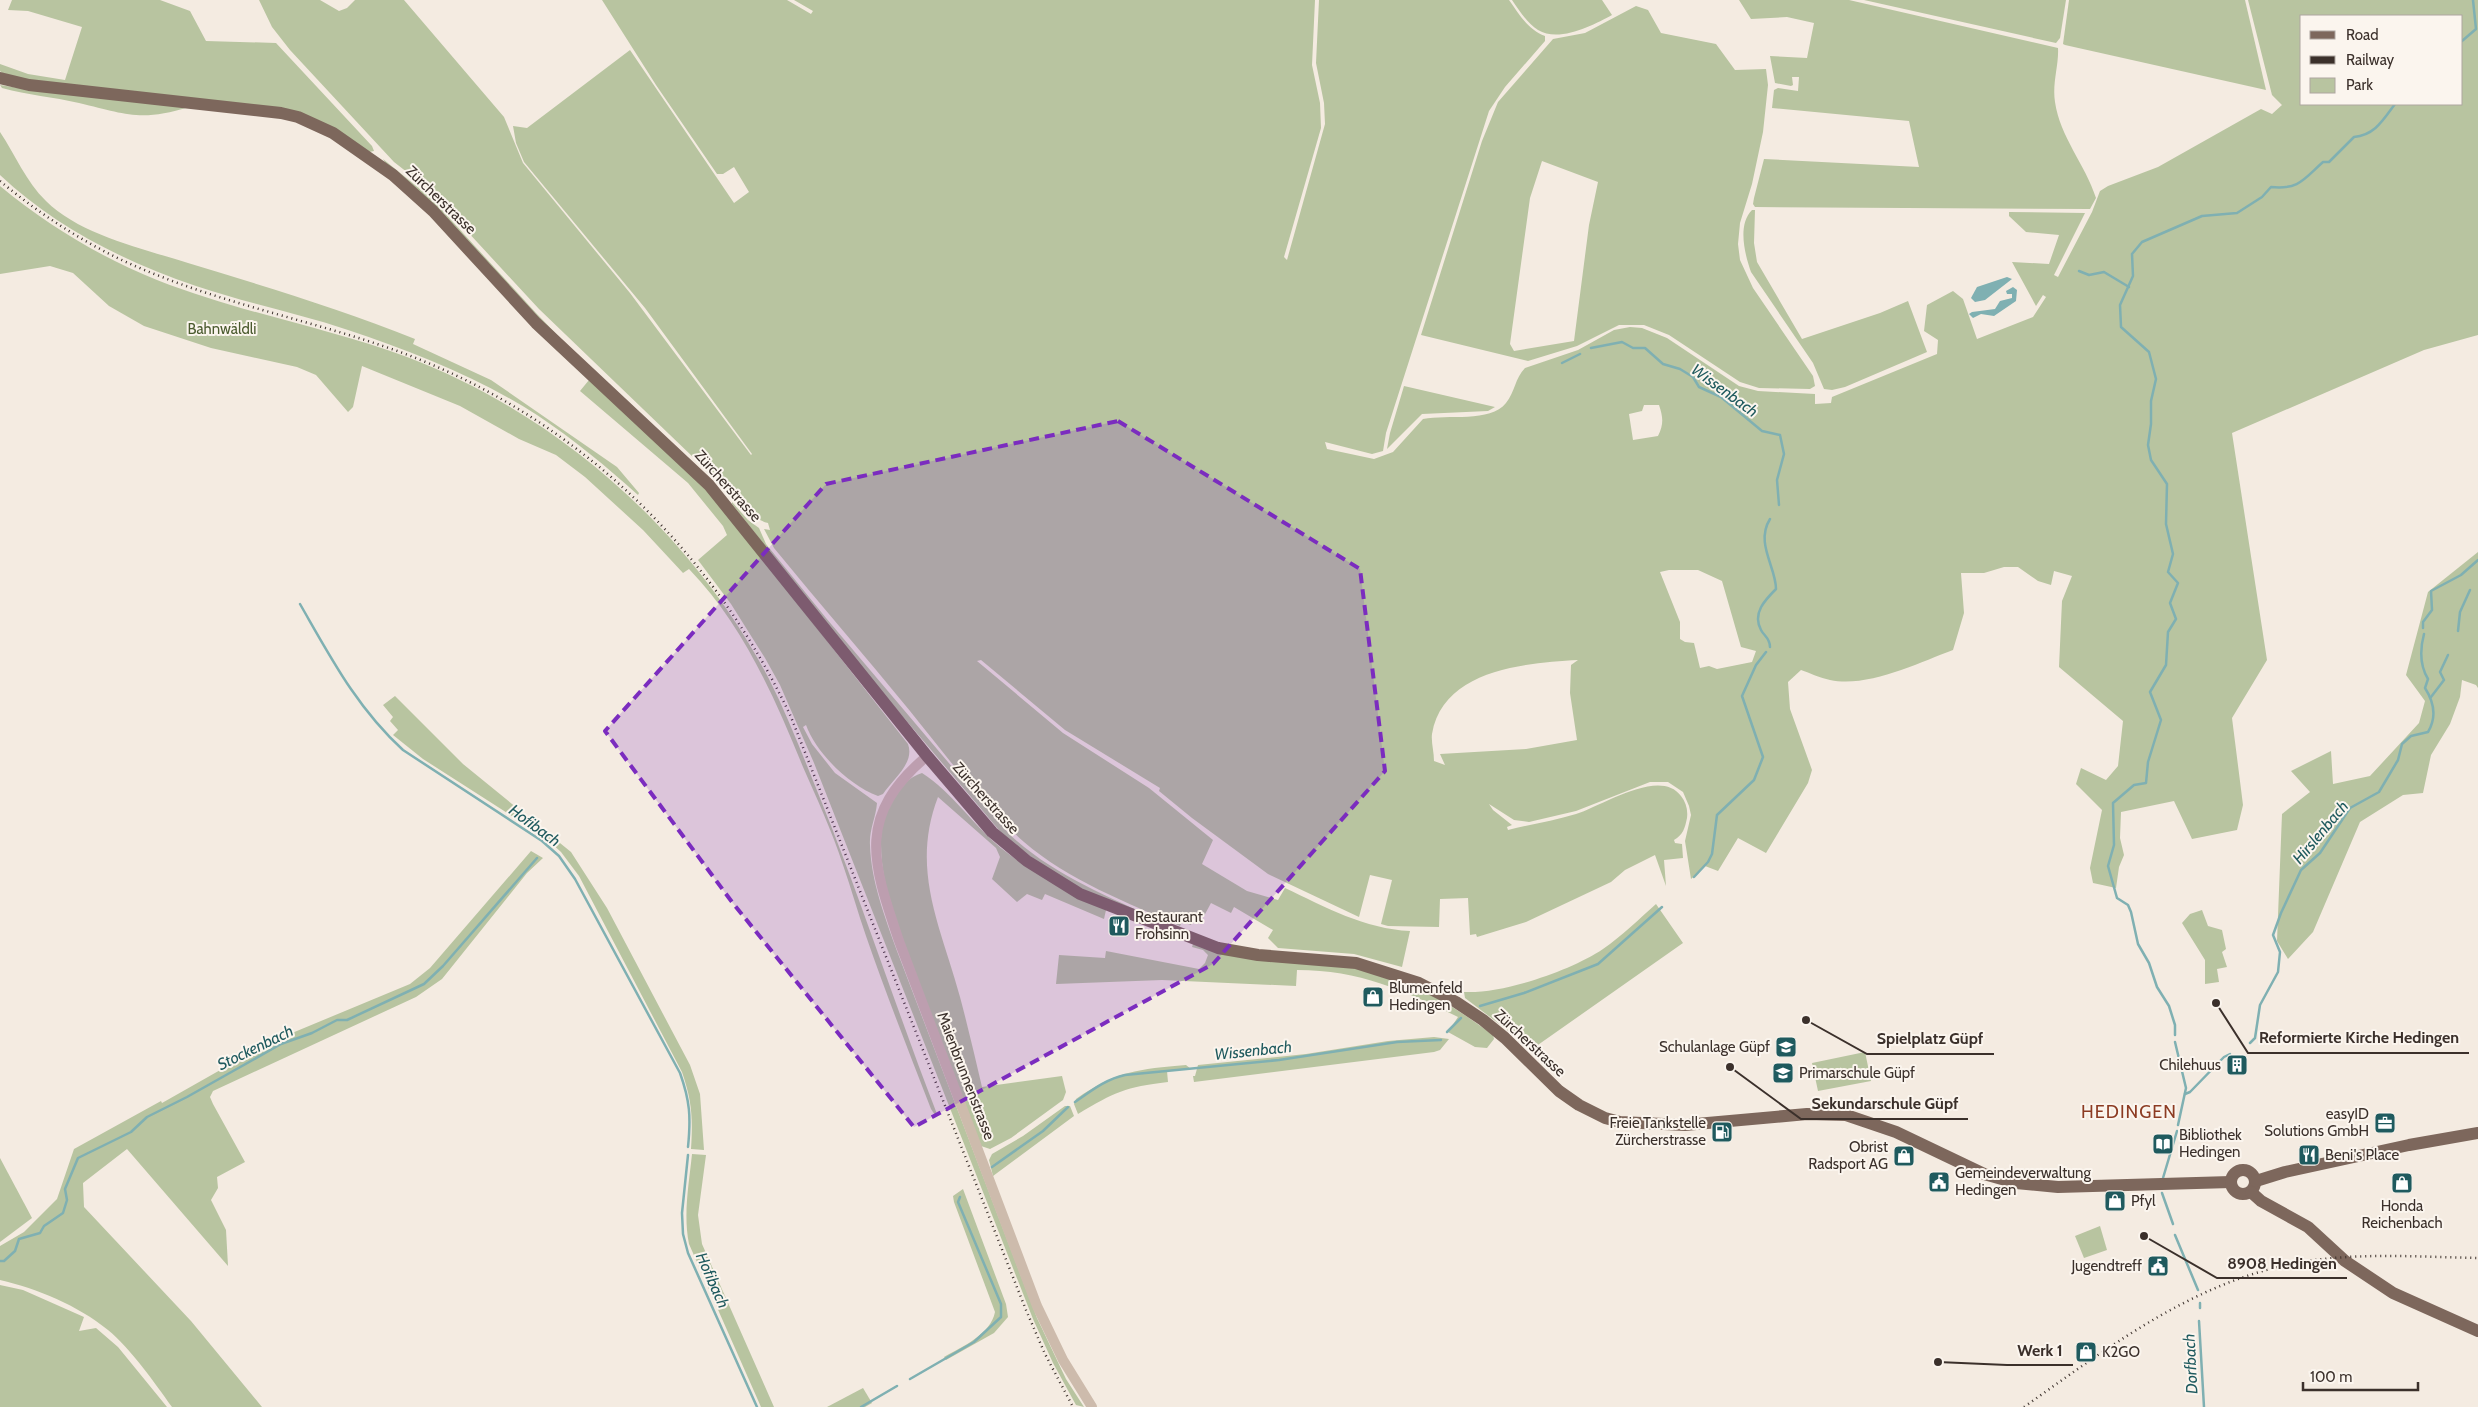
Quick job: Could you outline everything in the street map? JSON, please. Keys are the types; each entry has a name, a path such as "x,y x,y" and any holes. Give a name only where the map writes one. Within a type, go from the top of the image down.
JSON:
{"main road":[{"name":"Zürcherstrasse","path":"0,78 29,84 281,113 298,117 332,133 376,162 433,211 536,324 709,486 927,756 992,832 1027,861 1080,894 1218,948 1258,955 1350,962 1389,972 1418,983 1478,1016 1505,1038 1559,1091 1579,1105 1605,1118 1636,1124 1684,1126 1807,1114 1846,1114 1896,1132 1984,1174 2016,1183 2058,1187 2231,1182"},
{"path":"2478,1133 2409,1145 2285,1172 2254,1186 2244,1195 2237,1193 2231,1182 2234,1174 2243,1170 2252,1174 2254,1186 2261,1201 2308,1227 2345,1261 2393,1293 2478,1330"}],"street":[{"name":"Maienbrunnenstrasse","path":"927,756 896,786 880,816 876,850 885,894 899,941 1038,1306 1063,1360 1092,1407"}],"highlighted area":[{"path":"1118,421 1360,569 1385,771 1213,964 914,1127 732,902 605,731 826,484"}],"green space":[{"path":"12,0 160,0 190,11 206,41 276,43 372,146 374,151 369,152 283,108 29,80 2,73 0,71 0,64 28,74 65,80 82,27 28,11 8,10"},
{"path":"259,0 320,0 339,11 347,8 355,0 404,0 504,117 523,163 630,293 751,455 645,308 524,162 516,143 513,126 527,128 630,50 734,203 749,192 734,167 723,174 717,174 656,85 602,0 787,0 811,14 813,11 794,0 1315,0 1312,65 1320,103 1321,128 1284,257 1287,260 1325,124 1324,103 1316,63 1319,0 1509,0 1529,26 1545,36 1545,41 1505,87 1489,111 1386,433 1383,451 1372,454 1325,442 1327,449 1374,459 1393,452 1423,419 1479,416 1499,409 1509,399 1519,376 1525,368 1578,350 1614,330 1630,327 1642,328 1667,338 1739,386 1758,391 1815,394 1815,404 1831,403 1832,397 1937,354 1938,340 1924,331 1927,305 1953,291 1963,299 1977,339 2033,317 2046,297 2043,295 2036,306 2012,262 2049,264 2059,235 2026,232 2009,216 2009,212 2085,213 2054,275 2058,277 2092,212 2100,191 2108,186 2158,167 2261,109 2272,114 2282,105 2272,95 2248,0 2478,0 2478,335 2424,350 2232,433 2267,660 2232,718 2243,805 2237,830 2192,839 2174,801 2121,812 2120,838 2124,855 2119,867 2116,888 2093,883 2090,868 2102,810 2076,784 2081,768 2106,780 2118,766 2123,721 2059,667 2062,601 2072,576 2054,571 2051,585 2038,581 2018,567 2004,567 1984,573 1961,573 1964,613 1953,650 1893,673 1860,681 1830,680 1801,670 1788,682 1790,709 1812,770 1808,783 1766,853 1738,838 1718,871 1705,866 1691,879 1685,841 1691,815 1689,806 1683,792 1668,782 1650,782 1576,811 1529,822 1514,820 1489,804 1493,810 1512,825 1507,827 1508,830 1576,814 1630,791 1659,785 1672,788 1681,796 1687,809 1687,815 1683,831 1674,840 1675,843 1682,844 1683,858 1664,860 1666,886 1655,855 1625,870 1611,882 1526,922 1477,937 1476,934 1470,935 1468,898 1440,899 1439,927 1388,926 1381,924 1392,880 1370,875 1359,917 1268,874 1192,818 1159,791 1160,788 1065,730 981,660 977,661 1063,733 1149,788 1213,840 1202,864 1247,891 1278,900 1285,888 1361,922 1410,931 1402,967 1354,954 1278,948 1268,938 1273,930 1234,907 1231,913 1211,903 1204,916 1195,912 1191,925 1182,922 1180,926 1099,890 1041,856 1024,842 994,813 965,779 774,548 764,529 770,530 768,523 750,513 715,474 695,459 539,309 429,190 433,187 432,183 421,183 394,162 290,50 272,27","holes":["1644,405 1659,405 1662,417 1661,428 1658,436 1633,440 1629,414 1642,411","1669,570 1698,570 1722,581 1741,647 1756,651 1752,662 1717,669 1709,666 1700,668 1694,643 1685,642 1680,639 1680,622 1660,572","1578,660 1571,665 1570,693 1577,740 1526,749 1440,754 1445,765 1434,761 1432,734 1439,712 1452,695 1469,683 1490,674 1512,668 1557,661"]},
{"path":"1512,0 1602,0 1612,15 1586,28 1556,35 1538,30 1530,24"},
{"path":"1739,0 1849,0 2058,48 2054,88 2055,102 2067,139 2086,174 2096,198 2090,209 1755,207 1753,204 1754,198 1764,159 1919,167 1909,121 1772,108 1774,90 1778,88 1798,91 1799,77 1792,77 1793,85 1791,86 1775,83 1770,56 1807,58 1814,23 1787,17 1751,19"},
{"path":"1864,0 2066,0 2060,38 2056,43"},
{"path":"2069,0 2245,0 2266,90 2065,45 2063,44"},
{"path":"1636,6 1648,10 1661,33 1716,44 1735,70 1766,69 1768,85 1763,132 1752,184 1740,223 1738,244 1740,260 1753,288 1813,376 1815,386 1810,389 1759,388 1740,382 1669,335 1644,325 1619,325 1577,346 1528,361 1421,335 1482,141 1498,102 1553,39 1585,33","holes":["1542,161 1598,182 1589,225 1574,341 1514,351 1510,344 1530,198"]},
{"path":"0,85 189,107 158,114 133,115 2,88"},
{"path":"0,132 39,193 60,213 76,223 113,240 302,298 415,339 413,344 491,380 617,467 639,493 638,495 589,453 550,424 493,389 397,347 310,318 215,292 169,276 117,254 67,227 21,194 0,175"},
{"path":"383,159 431,198 569,347 554,335"},
{"name":"Bahnwäldli","path":"0,186 36,214 75,239 115,261 157,280 219,301 376,346 407,357 463,382 517,411 569,446 617,485 661,529 702,576 738,626 769,679 797,740 837,841 937,1114 935,1115 931,1109 866,936 834,840 781,714 755,662 726,614 689,569 683,573 643,530 585,477 556,455 519,439 460,406 362,366 353,407 348,412 316,375 297,367 211,348 144,326 109,306 73,273 50,266 0,274"},
{"path":"1752,210 1755,210 1754,243 1757,262 1802,339 1880,313 1908,301 1927,352 1845,387 1832,390 1824,389 1813,363 1751,272 1745,249 1744,232 1747,216"},
{"path":"589,380 710,492 908,744 909,751 906,764 883,794 878,796 856,785 835,767 811,736 806,725 803,727 812,744 835,773 877,803 870,845 879,899 897,951 1037,1318 1066,1379 1084,1407 1076,1405 1053,1363 1033,1319 814,763 780,685 731,604 698,560 727,535 723,526 688,483 580,391"},
{"path":"1404,386 1495,407 1488,411 1422,414 1387,449"},
{"path":"732,502 748,520 759,528 766,544 826,618 1009,834 1044,861 1081,884 1161,921 1101,899 1050,871 1004,836 871,679"},
{"path":"2478,552 2478,688 2476,685 2462,680 2460,697 2450,724 2431,755 2423,793 2403,795 2360,822 2313,932 2288,959 2277,941 2282,814 2310,792 2291,771 2331,751 2333,784 2370,776 2419,723 2425,701 2406,675 2428,592"},
{"path":"395,696 463,764 571,852 607,908 690,1065 700,1094 704,1150 691,1149 691,1110 682,1072 579,876 561,852 543,836 423,759 393,735 398,730 390,721 393,717 383,705"},
{"path":"922,773 953,799 991,839 1013,857 1052,882 1106,910 1104,919 1045,894 1042,900 1027,894 1017,902 992,879 1000,857 996,848 938,797 930,824 927,849 931,898 960,997 982,1087 1062,1076 1066,1092 1063,1100 1011,1138 990,1149 981,1146 894,917 884,879 881,840 887,810 905,783"},
{"path":"531,851 543,858 527,873 442,979 416,997 213,1091 210,1097 213,1104 245,1162 217,1177 218,1188 211,1200 226,1230 228,1266 127,1149 83,1183 84,1207 191,1321 262,1407 172,1407 125,1346 96,1321 43,1293 0,1280 0,1246 24,1232 57,1199 74,1149 161,1101 162,1103 268,1043 410,984 430,968"},
{"path":"1656,904 1683,943 1535,1047 1527,1048 1519,1039 1465,998 1464,992 1480,992 1516,985 1536,980 1573,965 1610,944"},
{"path":"2202,910 2208,926 2222,930 2226,949 2222,952 2227,967 2217,969 2219,982 2205,984 2205,960 2182,923 2190,914"},
{"path":"1193,944 1324,961 1350,966 1399,980 1436,997 1493,1035 1494,1039 1487,1048 1475,1047 1448,1032 1458,1017 1419,998 1380,983 1320,971 1297,970 1296,986 1162,980 1056,984 1059,955 1105,958 1106,951 1199,969 1205,963 1208,955 1203,950 1192,947"},
{"path":"1434,1037 1449,1039 1440,1050 1434,1052 1194,1082 1193,1076 1195,1076 1198,1065 1306,1054 1388,1041"},
{"path":"1865,1052 1869,1071 1879,1070 1880,1075 1870,1077 1871,1081 1818,1091 1812,1063"},
{"path":"1186,1065 1191,1069 1167,1071 1168,1082 1141,1086 1121,1092 1102,1100 1078,1114 1074,1104 1076,1099 1090,1090 1116,1077 1141,1070"},
{"path":"1065,1106 1070,1106 1074,1116 993,1176 989,1160 992,1154 1023,1136"},
{"path":"692,1154 706,1155 698,1215 702,1244 774,1407 761,1407 689,1244 687,1210"},
{"path":"0,1158 32,1218 0,1242"},
{"path":"963,1189 1006,1304 1008,1317 994,1333 946,1360 944,1357 982,1333 988,1327 995,1312 954,1202 953,1196"},
{"path":"2100,1226 2107,1250 2084,1258 2075,1236"},
{"path":"0,1285 23,1290 84,1317 79,1331 96,1328 118,1347 167,1407 0,1407"},
{"path":"863,1388 872,1403 865,1407 827,1407"}],"water":[{"path":"2007,277 2012,279 1985,300 1975,302 1971,298 1977,287"},
{"path":"2013,287 2017,290 2016,301 1994,316 1981,314 1973,318 1969,314 1995,309 2000,301 2012,298 2012,294 2007,294 2006,291"}],"waterway":[{"path":"2463,40 2476,29 2473,0"},
{"path":"2175,1035 2175,1025 2169,1006 2157,987 2149,963 2138,944 2128,905 2117,898 2108,866 2114,845 2113,803 2134,785 2146,783 2148,762 2161,720 2150,692 2166,665 2168,632 2176,619 2170,603 2178,583 2168,572 2173,554 2166,524 2167,484 2151,460 2148,445 2151,424 2151,401 2156,379 2149,352 2121,327 2120,305 2133,276 2132,254 2142,242 2202,216 2237,213 2262,197 2271,187 2295,185 2306,178 2323,162 2329,162 2354,137 2368,133 2378,126 2394,105"},
{"path":"2079,271 2089,275 2104,272 2129,287"},
{"name":"Wissenbach","path":"1591,348 1622,342 1633,348 1645,348 1663,364 1680,369 1693,377 1699,387 1721,397 1762,431 1780,435 1784,454 1777,480 1779,505"},
{"name":"Wissenbach","path":"1562,363 1580,354"},
{"name":"Wissenbach","path":"1770,519 1766,528 1765,546 1776,589 1764,602 1758,618 1761,630 1768,639 1770,647"},
{"name":"Hirslenbach","path":"2423,628 2423,622 2432,610 2431,591 2461,575 2478,560"},
{"path":"2458,631 2460,612 2470,590"},
{"name":"Hofibach","path":"300,604 358,700 403,750 542,841 559,856 575,879 680,1073 689,1109 688,1147"},
{"name":"Hirslenbach","path":"2250,1043 2255,1038 2260,1005 2278,972 2280,952 2273,935 2301,870 2320,853 2350,808 2379,792 2398,760 2402,744 2411,736 2428,732 2431,726 2433,710 2431,699 2425,688 2428,679 2423,668 2421,656 2424,634"},
{"name":"Wissenbach","path":"1694,877 1708,862 1712,854 1717,815 1754,780 1763,757 1742,696 1756,665 1766,652"},
{"path":"2431,697 2444,680 2440,672 2448,655"},
{"name":"Stockenbach","path":"0,1261 4,1261 15,1251 19,1239 40,1233 44,1226 63,1213 67,1200 65,1189 78,1158 131,1132 147,1117 187,1097 281,1044 312,1033 337,1020 347,1020 424,984 443,966 537,858"},
{"name":"Wissenbach","path":"1480,1006 1524,993 1598,964 1662,907"},
{"name":"Wissenbach","path":"1447,1032 1461,1018"},
{"name":"Wissenbach","path":"1075,1102 1105,1082 1125,1075 1279,1060 1397,1042 1441,1040"},
{"path":"2175,1042 2186,1088 2178,1125"},
{"name":"Hirslenbach","path":"2185,1094 2190,1092 2224,1057 2230,1054"},
{"name":"Wissenbach","path":"992,1167 1043,1131 1068,1107"},
{"name":"Dorfbach","path":"2163,1178 2177,1131"},
{"name":"Hofibach","path":"688,1155 682,1213 683,1234 688,1253 757,1407"},
{"name":"Dorfbach","path":"2162,1193 2173,1224"},
{"name":"Wissenbach","path":"910,1379 974,1342 1001,1317 1001,1304 958,1202 960,1197"},
{"name":"Dorfbach","path":"2175,1235 2198,1290"},
{"name":"Dorfbach","path":"2200,1303 2200,1308"},
{"name":"Dorfbach","path":"2199,1321 2204,1407"},
{"name":"Wissenbach","path":"861,1407 897,1386"}],"railway":[{"path":"0,181 55,222 115,257 212,295 380,345 447,371 510,404 569,443 624,488 673,538 718,594 757,653 791,717 1026,1310 1045,1354 1073,1407"},
{"path":"2024,1407 2126,1336 2197,1296 2235,1280 2274,1268 2335,1258 2396,1256 2478,1258"}],"place":[{"name":"Restaurant Frohsinn","path":"1119,926"},
{"name":"Blumenfeld Hedingen","path":"1373,997"},
{"name":"Reformierte Kirche Hedingen","path":"2216,1003"},
{"name":"Spielplatz Güpf","path":"1806,1020"},
{"name":"Schulanlage Güpf","path":"1786,1047"},
{"name":"Chilehuus","path":"2237,1065"},
{"name":"Sekundarschule Güpf","path":"1730,1067"},
{"name":"Primarschule Güpf","path":"1783,1073"},
{"name":"easyID Solutions GmbH","path":"2385,1123"},
{"name":"Freie Tankstelle Zürcherstrasse","path":"1722,1132"},
{"name":"Bibliothek Hedingen","path":"2163,1144"},
{"name":"Beni's Place","path":"2309,1155"},
{"name":"Obrist Radsport AG","path":"1904,1156"},
{"name":"Gemeindeverwaltung Hedingen","path":"1939,1182"},
{"name":"Honda Reichenbach","path":"2402,1183"},
{"name":"Pfyl","path":"2115,1201"},
{"name":"8908 Hedingen","path":"2144,1236"},
{"name":"Jugendtreff","path":"2158,1266"},
{"name":"K2GO","path":"2086,1352"},
{"name":"Werk 1","path":"1938,1362"}],"district":[{"name":"HEDINGEN","path":"2129,1112"}]}
